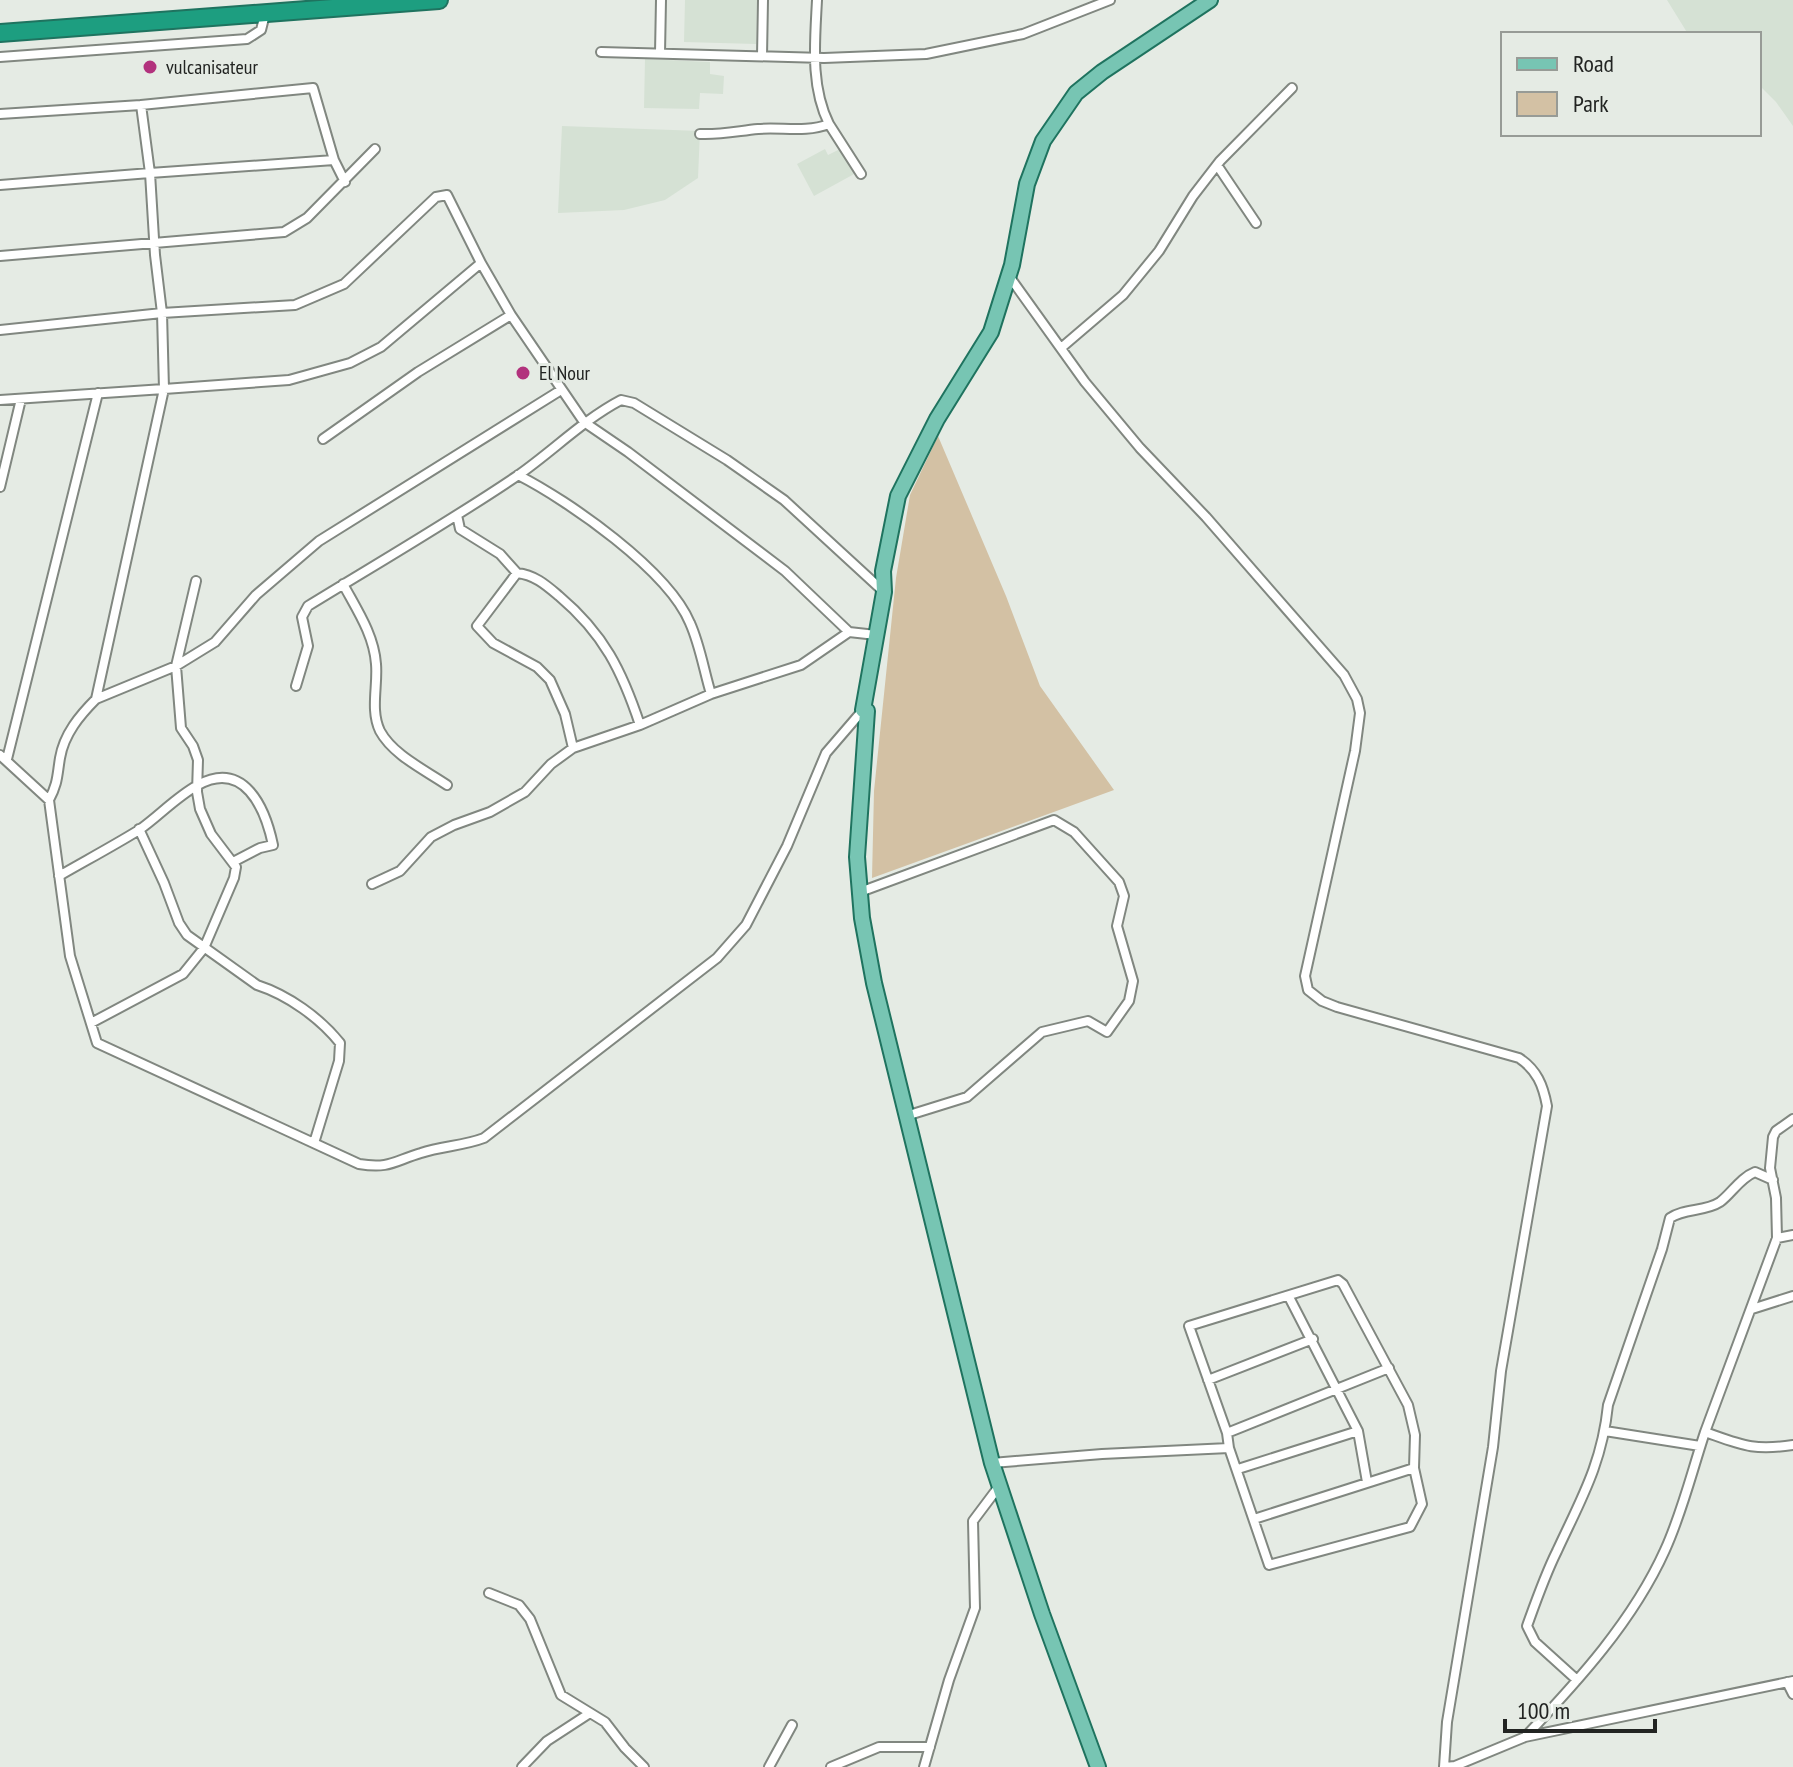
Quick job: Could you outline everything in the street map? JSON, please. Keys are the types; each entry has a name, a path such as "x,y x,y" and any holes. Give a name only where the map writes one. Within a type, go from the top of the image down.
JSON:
{"highway":[{"path":"5,33 439,0"}],"main road":[{"path":"1098,1767 1042,1614 992,1463 874,983 862,918 857,857 867,711 863,710 884,592 883,571 898,496 937,419 991,332 1009,275 1027,184 1043,141 1076,93 1102,72 1210,0"}],"street":[{"path":"660,53 661,0"},
{"path":"762,56 763,0"},
{"path":"817,0 815,58 821,109 861,174"},
{"path":"601,52 815,58 926,54 1023,34 1110,0"},
{"path":"0,57 247,39 261,30 265,14"},
{"path":"122,24 123,48"},
{"path":"5,33 12,56"},
{"path":"0,114 141,105 313,88 334,160 345,182"},
{"path":"1061,348 1123,295 1159,251 1193,196 1217,165 1292,88"},
{"path":"96,699 164,389 162,313 141,105"},
{"path":"700,134 814,129 829,124"},
{"path":"0,256 284,232 307,218 375,149"},
{"path":"0,185 334,160"},
{"path":"1217,165 1256,223"},
{"path":"0,330 162,313 295,305 344,284 436,197 447,195 511,315 584,422 597,428 785,571 849,632 876,635"},
{"path":"0,400 289,380 350,363 381,347 481,263"},
{"path":"1009,275 1085,382 1140,448 1206,517 1344,675 1357,699 1360,713 1355,751 1305,976 1308,990 1322,1001 1337,1007 1519,1058 1536,1073 1544,1089 1547,1106 1501,1371 1493,1447 1447,1722 1444,1767 1455,1766 1525,1737 1790,1681 1793,1694"},
{"path":"323,439 418,372 511,315"},
{"path":"561,390 319,541 256,595 215,642 176,666 96,699 77,718 61,754 58,784 49,800 70,956 97,1043 359,1164 378,1167 398,1163 421,1153 484,1138 717,958 746,925 787,846 826,753 863,710"},
{"path":"49,800 4,757 98,393"},
{"path":"0,487 21,399"},
{"path":"296,686 308,646 302,617 308,606 518,475 584,422 621,400 634,403 727,460 784,500 884,592"},
{"path":"518,475 548,490 579,512 616,541 675,597 690,622 711,694"},
{"path":"457,515 460,529 500,554 517,573 531,575 577,611 597,632 623,676 640,725"},
{"path":"517,573 477,626 493,643 537,667 550,680 565,714 573,748"},
{"path":"91,1023 183,974 204,948 234,878 236,867 211,834 200,809 198,760 181,728 176,666 196,581"},
{"path":"343,584 373,646 376,720 381,734 399,753 447,785"},
{"path":"372,884 400,871 431,837 490,812 525,792 551,764 573,748 640,725 711,694 801,665 849,632"},
{"path":"59,876 139,829 199,784 220,778 237,781 249,788 270,829 273,845 233,862"},
{"path":"860,892 1054,820 1074,832 1123,890 1117,926 1133,981 1129,1001 1107,1032 1088,1021 1042,1032 967,1097 906,1116"},
{"path":"139,829 187,935 257,985 270,989 308,1013 340,1043 339,1061 314,1143"},
{"path":"1525,1737 1615,1632 1665,1550 1777,1238 1776,1198 1770,1168 1773,1137 1776,1131 1793,1119"},
{"path":"1577,1680 1535,1642 1527,1626 1556,1553 1596,1469 1608,1405 1670,1218 1679,1212 1718,1203 1747,1175 1755,1172 1773,1180"},
{"path":"1777,1238 1793,1235"},
{"path":"1338,1280 1343,1284 1408,1405 1415,1435 1414,1468 1422,1504 1410,1527 1269,1565 1189,1326 1289,1297 1338,1280"},
{"path":"1752,1309 1793,1296"},
{"path":"1289,1297 1358,1431 1367,1482"},
{"path":"1208,1380 1313,1339"},
{"path":"1227,1433 1389,1368"},
{"path":"1238,1469 1358,1431"},
{"path":"1605,1431 1700,1446"},
{"path":"1705,1432 1745,1447 1765,1449 1793,1445"},
{"path":"992,1463 1229,1448"},
{"path":"1254,1519 1414,1468"},
{"path":"924,1767 949,1680 975,1608 973,1521 1000,1485"},
{"path":"489,1593 519,1605 530,1619 561,1695 605,1722 644,1767"},
{"path":"522,1767 547,1741 590,1713"},
{"path":"769,1767 792,1725"},
{"path":"831,1767 879,1747 930,1747"}],"shaded area":[{"path":"685,0 757,0 756,44 684,42"},
{"path":"1667,0 1793,0 1793,126 1761,87 1761,32 1687,32"},
{"path":"645,59 710,62 710,74 724,76 723,94 700,93 699,109 644,108"},
{"path":"562,126 700,131 698,178 665,200 624,210 558,213"},
{"path":"842,148 856,173 814,196 797,164 825,149 828,155"}],"green space":[{"path":"938,436 1006,596 1040,686 1114,790 872,878 874,791 896,578 910,495"}],"place":[{"name":"vulcanisateur","path":"150,67"},
{"name":"El Nour","path":"523,373"}]}
